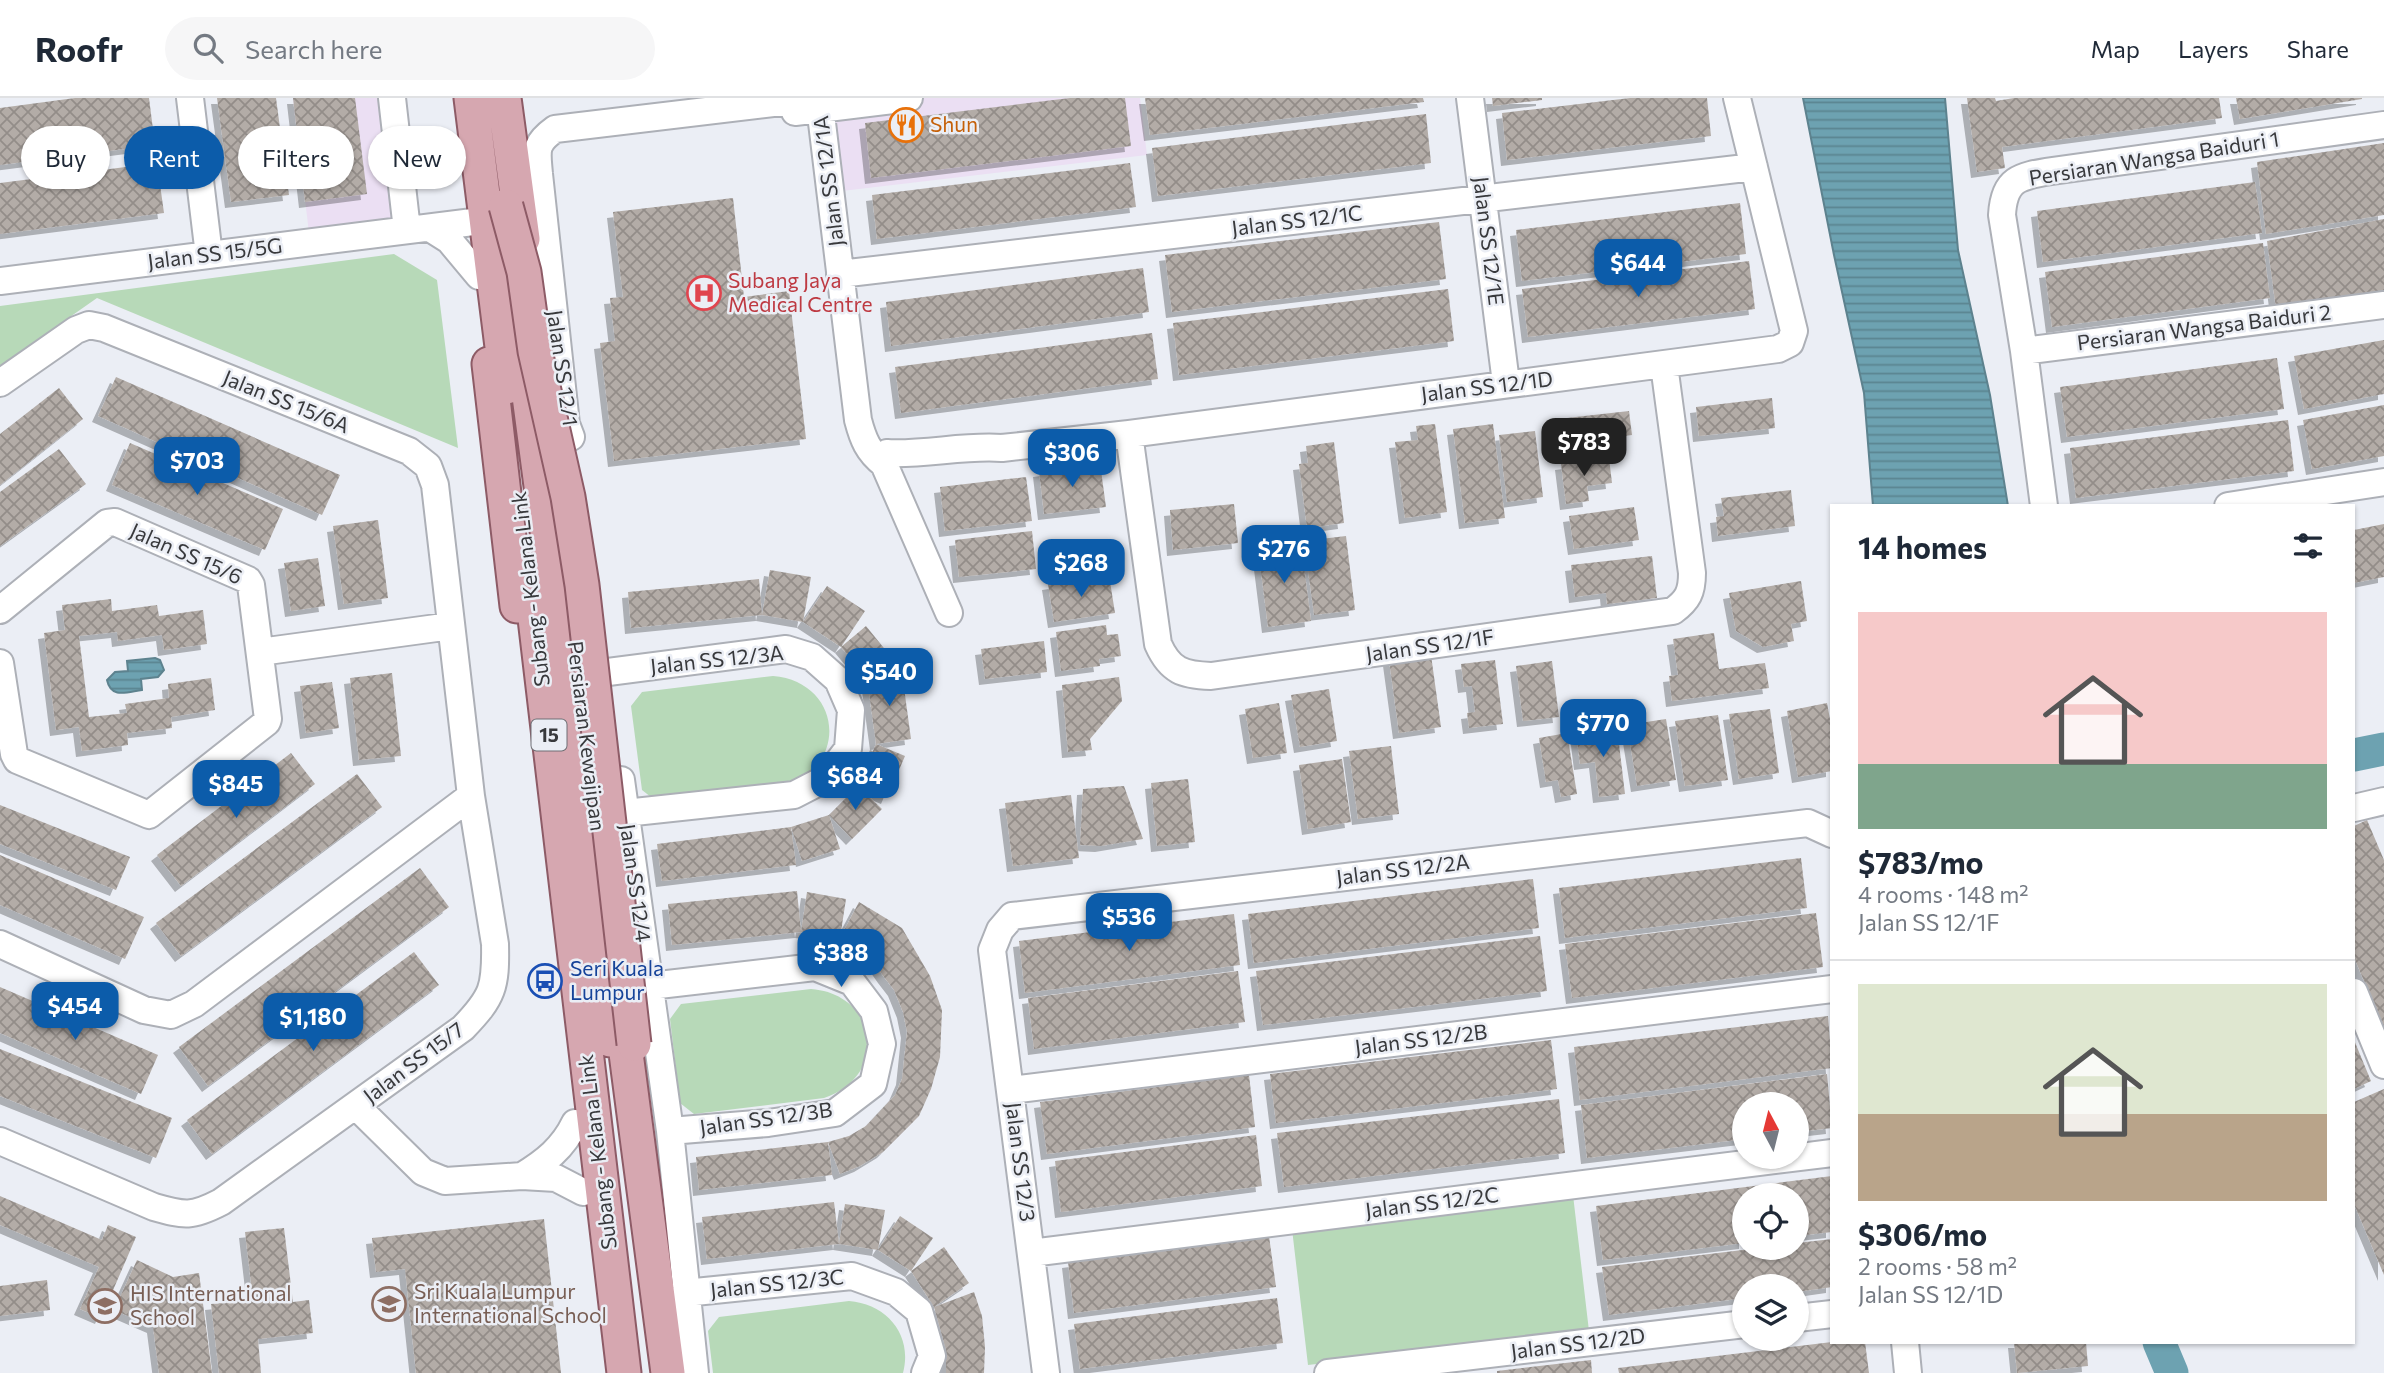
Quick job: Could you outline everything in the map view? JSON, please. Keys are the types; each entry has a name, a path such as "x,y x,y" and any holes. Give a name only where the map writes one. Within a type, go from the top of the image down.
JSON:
{"main road":[{"path":"457,98 480,276 575,1123 606,1373"},
{"path":"465,98 488,288 485,327"},
{"name":"Subang - Kelana Link","path":"471,98 624,1373"},
{"name":"15","path":"493,98 506,206"},
{"name":"Persiaran Kewajipan","path":"504,98 598,711 668,1373"},
{"path":"509,135 513,119 521,105 531,98"},
{"path":"506,206 524,272 535,351 568,497 582,585 674,1373"},
{"name":"Subang - Kelana Link","path":"506,206 529,410 587,831 648,1373"}],"street":[{"path":"190,98 209,255"},
{"path":"392,98 419,229 449,240 480,276"},
{"path":"830,102 909,98"},
{"name":"Jalan SS 12/1E","path":"1469,98 1506,383"},
{"path":"1737,98 1754,167"},
{"name":"Jalan SS 12/1A","path":"830,102 847,274 876,435 949,614"},
{"name":"Jalan SS 12/1","path":"571,436 566,425 539,174 537,153 541,139 555,129 830,102"},
{"name":"Persiaran Wangsa Baiduri 1","path":"2024,351 2002,215 2003,198 2012,183 2029,174 2040,172 2384,125"},
{"name":"Jalan SS 12/1C","path":"847,274 1754,167"},
{"name":"Jalan SS 12/1D","path":"886,459 971,458 1002,448 1129,434 1778,349 1790,343 1794,331 1754,167"},
{"name":"Jalan SS 15/5G","path":"0,281 473,222"},
{"name":"Persiaran Wangsa Baiduri 2","path":"2024,351 2384,305"},
{"name":"Jalan SS 15/6A","path":"0,383 76,330 89,325 104,328 409,451 428,466 435,485 451,625"},
{"path":"2024,351 2044,504"},
{"name":"Jalan SS 12/1F","path":"1129,434 1158,644 1165,659 1177,670 1192,676 1211,676 1673,611 1686,601 1692,589 1692,573 1664,365"},
{"name":"Jalan SS 12/4","path":"571,436 608,672 598,711 625,813 670,1131 695,1373"},
{"path":"2241,504 2384,482"},
{"name":"Jalan SS 15/6","path":"0,611 107,523 115,522 248,580 251,585 268,719 149,815 17,760 13,754 1,676"},
{"path":"260,652 451,625"},
{"name":"Jalan SS 15/7","path":"0,1141 154,1207 194,1214 221,1202 357,1107 463,1028 480,1010 492,992 496,968 495,944 471,796 451,625"},
{"name":"Jalan SS 12/3A","path":"608,672 786,649 812,657 838,680 851,710 848,749 825,779 794,795 625,813"},
{"path":"0,944 144,1010 171,1015 194,1004 471,796"},
{"path":"2355,808 2384,801"},
{"name":"Jalan SS 12/2A","path":"992,950 1000,930 1012,916 1808,823 1830,833"},
{"name":"Jalan SS 12/3","path":"992,950 1046,1373"},
{"name":"Jalan SS 12/3B","path":"650,986 815,967 852,982 874,1011 882,1044 873,1084 835,1113 768,1123 670,1131"},
{"name":"Jalan SS 12/2B","path":"1011,1090 1830,989"},
{"path":"2355,994 2384,1065"},
{"path":"357,1107 423,1172 445,1181 522,1176 556,1178 583,1192"},
{"path":"522,1176 557,1151 575,1123"},
{"name":"Jalan SS 12/2C","path":"1031,1253 1830,1153"},
{"name":"Jalan SS 12/3C","path":"685,1293 852,1276 896,1292 919,1311 932,1356 925,1373"},
{"path":"1809,1317 1830,1314"},
{"name":"Jalan SS 12/2D","path":"1328,1373 1732,1326"},
{"path":"1905,1344 1908,1373"}],"shaded area":[{"path":"293,98 385,98 388,126 368,126 368,189 395,189 399,222 309,233 304,189 354,189 354,126 296,126"},
{"path":"902,98 1140,98 1147,155 842,191 834,108"}],"green space":[{"path":"394,254 437,280 458,448 97,298 0,366 0,306"},
{"path":"773,676 794,681 810,690 822,704 828,720 829,737 824,753 814,769 797,782 656,801 642,790 631,706 642,692"},
{"path":"811,989 834,994 851,1005 862,1020 867,1038 866,1056 859,1073 845,1087 824,1098 694,1114 680,1103 670,1019 681,1004"},
{"path":"1573,1195 1589,1331 1308,1365 1292,1229"},
{"path":"849,1301 875,1308 894,1324 904,1346 903,1373 713,1373 708,1331 719,1317"}],"water":[{"path":"1803,98 1945,98 1958,250 1990,395 2008,504 1873,504 1864,393"},
{"path":"155,658 160,660 164,670 158,677 141,679 142,690 120,693 109,686 107,680 115,672 128,671 127,661"}],"building":[{"path":"75,98 149,98 153,126 124,126 124,149 110,151 110,126 21,126 21,162 0,165 0,108"},
{"path":"217,98 276,98 280,126 238,126 238,189 288,189 289,195 231,202 224,150 224,126 221,126"},
{"path":"293,98 355,98 367,194 305,202 304,189 354,189 354,126 296,126"},
{"path":"1070,98 1125,98 1131,146 871,178 865,123"},
{"path":"1145,98 1423,98 1424,102 1150,135"},
{"path":"1492,98 1542,98 1542,100 1493,106"},
{"path":"1630,98 1707,98 1711,136 1507,160 1502,113"},
{"path":"1967,98 1995,98 1996,101 2014,98 2219,98 2222,118 2002,147 2005,168 1977,172"},
{"path":"2236,98 2362,98 2362,99 2240,119"},
{"path":"1426,114 1431,163 1158,196 1152,148"},
{"path":"2384,143 2384,215 2266,234 2257,162"},
{"path":"1130,163 1136,207 877,239 872,195"},
{"path":"124,167 124,189 161,189 164,213 0,234 0,183 21,180 21,189 110,189 110,169"},
{"path":"2255,182 2262,233 2043,262 2037,211"},
{"path":"733,198 744,297 789,291 806,439 614,461 600,343 615,341 610,298 623,297 613,212"},
{"path":"1740,203 1746,254 1522,281 1516,230"},
{"path":"2384,219 2384,294 2276,309 2267,241"},
{"path":"1439,222 1446,279 1172,312 1165,255"},
{"path":"2263,243 2270,298 2052,327 2045,272"},
{"path":"1749,261 1755,309 1528,337 1522,289"},
{"path":"1143,268 1149,312 891,346 886,302"},
{"path":"1448,289 1454,341 1179,375 1173,323"},
{"path":"1152,333 1158,379 901,413 895,367"},
{"path":"2384,340 2384,394 2304,409 2294,356"},
{"path":"2277,358 2284,409 2067,437 2060,387"},
{"path":"116,377 340,475 322,515 98,416"},
{"path":"59,388 83,419 0,485 0,434"},
{"path":"1772,398 1775,428 1699,436 1696,407"},
{"path":"2384,405 2384,456 2312,469 2303,420"},
{"path":"1629,411 1632,435 1609,438 1610,447 1562,453 1558,419"},
{"path":"2288,420 2294,471 2076,498 2070,448"},
{"path":"1435,424 1447,512 1405,518 1395,442 1418,440 1416,426"},
{"path":"1493,424 1505,518 1465,523 1453,429"},
{"path":"1535,431 1543,497 1507,502 1499,435"},
{"path":"1334,442 1344,523 1307,528 1299,464 1308,463 1306,446"},
{"path":"130,443 283,509 265,550 112,485"},
{"path":"59,449 86,484 0,546 0,492"},
{"path":"1609,458 1612,483 1587,486 1589,501 1566,504 1561,464"},
{"path":"1100,463 1106,507 1044,514 1039,471"},
{"path":"1026,477 1032,521 945,531 940,487"},
{"path":"1791,490 1795,526 1718,536 1716,517 1724,516 1721,498"},
{"path":"1234,504 1238,543 1173,550 1170,510"},
{"path":"1634,507 1639,540 1574,549 1569,516"},
{"path":"378,520 388,598 344,604 333,526"},
{"path":"2384,524 2384,577 2355,583 2355,530"},
{"path":"1032,531 1036,569 959,577 955,540"},
{"path":"1346,536 1355,610 1314,615 1304,541"},
{"path":"1301,543 1311,621 1268,627 1258,548"},
{"path":"1652,556 1657,598 1607,604 1606,593 1575,597 1571,565"},
{"path":"318,558 325,606 291,611 284,563"},
{"path":"770,570 811,577 803,622 762,615"},
{"path":"1109,575 1115,613 1054,622 1048,584"},
{"path":"759,579 762,615 631,628 628,592"},
{"path":"1801,581 1807,621 1791,624 1794,641 1763,647 1736,631 1729,593"},
{"path":"827,586 865,611 841,647 803,622"},
{"path":"111,599 112,611 157,605 159,616 203,610 207,644 164,650 162,635 118,641 117,632 79,636 89,717 127,713 125,704 169,698 168,684 211,678 215,710 171,717 172,728 127,733 128,745 82,751 79,727 56,730 44,633 65,630 62,605"},
{"path":"1106,625 1107,635 1118,634 1121,656 1099,659 1100,666 1061,671 1056,632"},
{"path":"866,626 892,658 867,678 841,647"},
{"path":"1714,633 1719,669 1765,663 1769,688 1672,701 1669,676 1678,675 1673,639"},
{"path":"1044,641 1047,672 985,679 981,649"},
{"path":"1431,655 1441,727 1399,733 1389,660"},
{"path":"1495,660 1503,724 1469,728 1467,713 1475,712 1472,686 1464,687 1461,664"},
{"path":"1552,661 1559,717 1523,721 1516,666"},
{"path":"392,673 401,756 359,760 350,678"},
{"path":"902,673 911,739 876,744 867,678"},
{"path":"1119,677 1122,701 1090,739 1092,750 1068,752 1062,685"},
{"path":"332,682 339,728 306,733 300,686"},
{"path":"1329,689 1337,741 1300,747 1291,695"},
{"path":"1279,703 1287,753 1253,758 1245,709"},
{"path":"1827,703 1830,719 1830,771 1798,777 1787,711"},
{"path":"1770,709 1779,773 1739,779 1729,714"},
{"path":"1718,715 1728,780 1685,786 1675,721"},
{"path":"1666,719 1676,780 1637,786 1627,725"},
{"path":"1617,727 1625,794 1599,797 1595,762 1580,764 1576,732"},
{"path":"1567,733 1577,794 1561,797 1558,780 1546,782 1539,738"},
{"path":"876,744 905,756 887,798 858,786"},
{"path":"1391,746 1399,814 1358,819 1349,751"},
{"path":"291,753 315,784 181,886 157,855"},
{"path":"1342,759 1351,822 1308,829 1299,765"},
{"path":"357,774 382,807 181,956 156,923"},
{"path":"1188,779 1195,842 1157,846 1151,783"},
{"path":"858,786 882,809 852,839 829,815"},
{"path":"1124,786 1143,839 1101,846 1080,845 1083,789"},
{"path":"1071,795 1079,858 1013,866 1005,803"},
{"path":"0,805 130,857 116,890 0,844"},
{"path":"829,815 840,849 802,861 791,827"},
{"path":"2367,820 2384,860 2384,1029 2355,959 2355,826"},
{"path":"791,827 796,865 662,881 657,844"},
{"path":"0,855 144,917 125,959 0,905"},
{"path":"1801,858 1807,908 1565,938 1559,888"},
{"path":"420,868 449,907 208,1086 179,1047"},
{"path":"1533,879 1539,928 1254,963 1248,914"},
{"path":"797,891 801,932 672,945 668,904"},
{"path":"807,892 846,899 840,938 801,932"},
{"path":"859,902 902,928 930,976 942,1010 940,1057 931,1089 919,1116 883,1152 840,1174 828,1142 849,1136 866,1126 895,1095 902,1079 907,1032 894,990 872,960 840,938"},
{"path":"1816,913 1823,967 1572,998 1565,944"},
{"path":"1234,914 1240,965 1025,993 1019,941"},
{"path":"1540,936 1547,991 1263,1025 1256,971"},
{"path":"414,952 439,985 212,1154 187,1120"},
{"path":"1238,971 1245,1022 1034,1049 1028,998"},
{"path":"0,987 158,1055 141,1094 0,1033"},
{"path":"1828,1016 1830,1068 1580,1100 1574,1047"},
{"path":"1551,1040 1557,1089 1276,1123 1270,1074"},
{"path":"2355,1042 2371,1081 2355,1089"},
{"path":"0,1049 172,1118 156,1158 0,1096"},
{"path":"1827,1074 1830,1128 1810,1131 1810,1092 1732,1092 1732,1141 1587,1158 1581,1105"},
{"path":"1249,1075 1255,1127 1047,1154 1040,1102"},
{"path":"2384,1089 2384,1275 2355,1206 2355,1102"},
{"path":"1559,1099 1565,1153 1284,1187 1277,1133"},
{"path":"1256,1135 1262,1186 1061,1212 1055,1161"},
{"path":"828,1142 832,1175 699,1190 696,1157"},
{"path":"1830,1176 1830,1232 1809,1235 1809,1183 1777,1183"},
{"path":"1732,1189 1732,1245 1603,1260 1596,1206"},
{"path":"0,1196 102,1240 108,1225 136,1237 101,1318 80,1309 99,1267 0,1225"},
{"path":"834,1202 839,1244 707,1259 702,1217"},
{"path":"845,1204 885,1210 878,1250 839,1244"},
{"path":"900,1216 933,1238 911,1271 878,1250"},
{"path":"544,1219 561,1373 416,1373 405,1269 376,1272 372,1238"},
{"path":"284,1228 293,1302 309,1300 313,1333 258,1339 261,1373 219,1373 211,1304 253,1300 245,1232"},
{"path":"1269,1236 1276,1287 1074,1313 1068,1262"},
{"path":"1830,1239 1830,1287 1809,1290 1809,1274 1732,1274 1732,1300 1609,1315 1602,1267 1732,1251 1732,1260 1809,1260 1809,1242"},
{"path":"944,1247 969,1283 934,1307 911,1271"},
{"path":"137,1260 173,1277 199,1273 212,1373 159,1373 153,1327 114,1310"},
{"path":"47,1280 50,1310 0,1316 0,1286"},
{"path":"974,1292 982,1316 984,1373 946,1373 946,1350 934,1307"},
{"path":"1277,1298 1283,1343 1080,1369 1074,1324"},
{"path":"1830,1342 1865,1344 1869,1373 1619,1373 1618,1368 1758,1351 1809,1351 1809,1345"},
{"path":"2014,1344 2086,1344 2088,1366 2017,1373"},
{"path":"1591,1360 1592,1373 1497,1373 1497,1371"}],"waterway":[{"path":"2355,755 2384,749"},
{"path":"2160,1344 2172,1373"}],"place":[{"name":"Shun","path":"906,125"},
{"name":"Subang Jaya Medical Centre","path":"704,293"},
{"name":"Seri Kuala Lumpur","path":"545,981"},
{"name":"Sri Kuala Lumpur International School","path":"389,1304"},
{"name":"HIS International School","path":"105,1306"}]}
